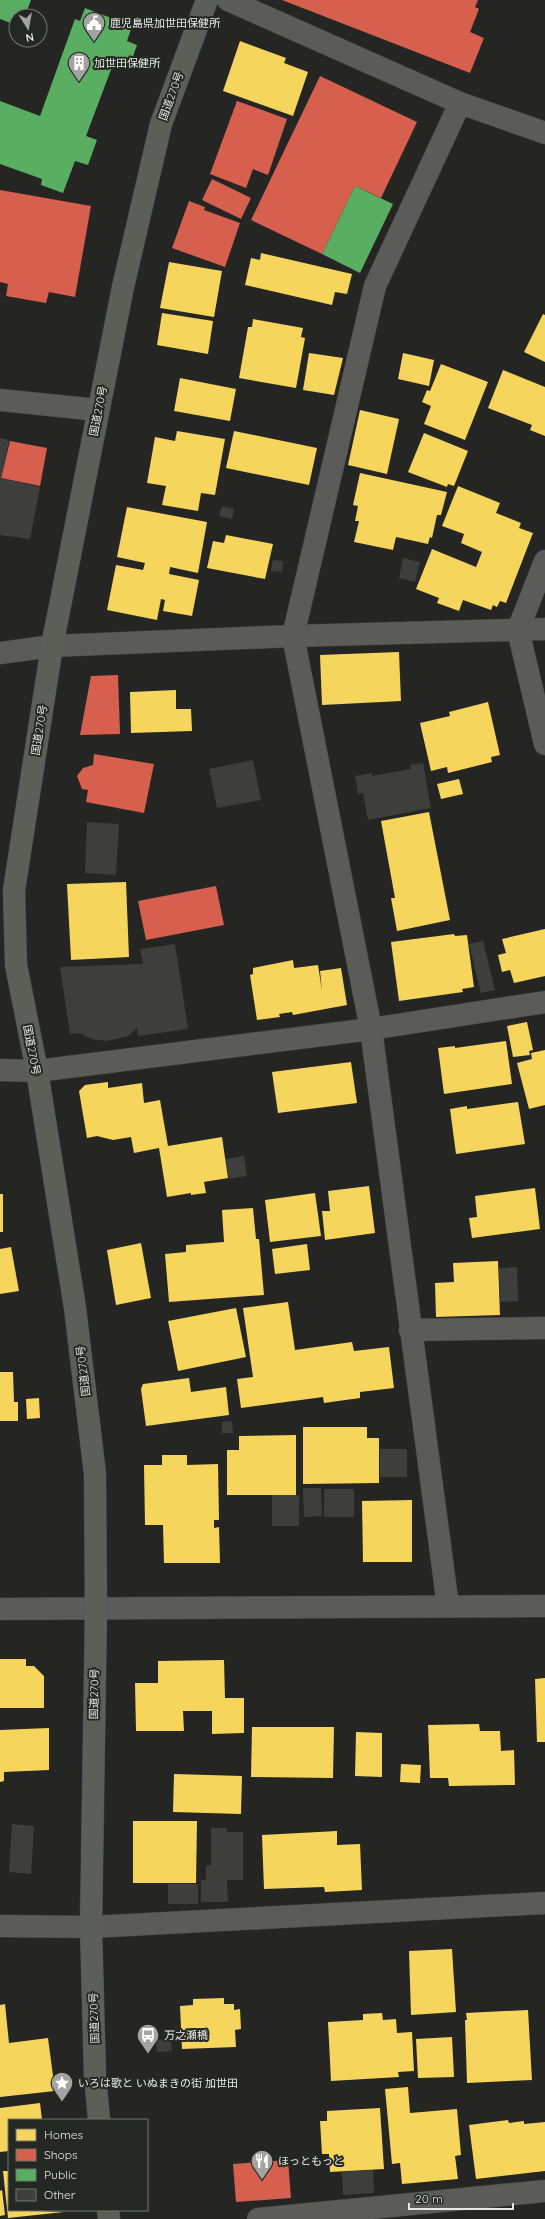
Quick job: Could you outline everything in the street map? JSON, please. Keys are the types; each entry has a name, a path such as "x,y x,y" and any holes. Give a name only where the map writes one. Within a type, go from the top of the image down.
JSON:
{"highway":[{"name":"国道270号","path":"99,2119 95,2076 91,1927 96,1610 95,1474 75,1308 36,1072 16,965 14,890 52,646 123,287 161,124 207,0"}],"street":[{"path":"228,0 460,103 545,133"},
{"path":"448,1606 371,1029 294,636 375,286 460,103"},
{"path":"0,400 98,410"},
{"path":"545,561 518,630 545,744"},
{"path":"0,653 52,646 294,636 545,629"},
{"path":"0,1070 36,1072 371,1029 545,1002"},
{"path":"410,1330 545,1328"},
{"path":"0,1609 96,1610 545,1606"},
{"path":"0,1926 91,1927 545,1903"},
{"path":"258,2219 545,2191"}],"building: Homes":[{"path":"240,41 286,58 284,63 308,72 293,116 223,91"},
{"path":"261,253 352,274 347,294 335,292 332,305 245,285 251,258 260,260"},
{"path":"169,262 222,271 214,317 160,308"},
{"path":"162,313 213,321 208,354 157,345"},
{"path":"543,314 545,315 545,362 524,352"},
{"path":"253,319 303,328 301,337 305,338 296,388 239,378 248,327 252,327"},
{"path":"309,353 343,358 334,395 303,390"},
{"path":"403,353 434,360 429,386 398,379"},
{"path":"441,364 488,382 465,440 424,424 431,406 422,402 427,390 430,391"},
{"path":"503,370 545,387 545,436 530,430 532,425 488,408"},
{"path":"180,378 236,389 230,421 174,411"},
{"path":"360,410 399,419 387,474 348,465"},
{"path":"177,431 225,439 215,495 201,493 198,511 162,505 166,486 147,483 155,437 175,441"},
{"path":"234,431 317,448 309,485 226,468"},
{"path":"424,433 468,451 454,486 448,484 447,487 408,472"},
{"path":"360,473 447,492 441,515 437,515 432,538 430,537 428,544 396,537 393,550 354,542 359,521 355,521 358,506 353,505"},
{"path":"458,486 500,503 496,513 521,523 519,528 533,533 506,603 500,601 497,607 493,605 491,610 463,600 459,611 437,603 439,598 416,589 432,549 476,567 482,552 461,543 464,534 442,526"},
{"path":"127,507 207,522 198,573 170,567 169,574 199,580 192,616 163,611 165,600 161,599 157,620 107,610 116,565 143,570 145,563 117,557"},
{"path":"226,535 273,544 265,579 207,568 213,541 224,543"},
{"path":"399,652 401,701 322,705 320,655"},
{"path":"176,690 176,709 191,709 192,731 131,733 130,692"},
{"path":"488,702 500,755 491,757 492,762 448,773 447,767 431,771 420,723 450,716 449,712"},
{"path":"459,779 463,794 441,799 437,784"},
{"path":"429,812 450,920 397,931 391,898 395,898 381,821"},
{"path":"126,882 129,957 71,960 67,884"},
{"path":"545,929 545,976 514,983 510,970 502,972 498,955 506,953 502,939"},
{"path":"454,934 455,936 467,935 474,987 462,989 463,992 399,1001 391,942"},
{"path":"293,960 294,968 318,965 322,991 320,971 341,968 347,1005 293,1015 292,1012 279,1014 280,1017 257,1020 250,975 253,974 253,968"},
{"path":"527,1022 533,1050 529,1051 530,1055 513,1057 507,1026"},
{"path":"506,1041 512,1084 444,1094 438,1048 455,1046 455,1048"},
{"path":"545,1050 545,1105 529,1109 517,1063 532,1059 531,1053"},
{"path":"351,1062 357,1103 278,1113 272,1072"},
{"path":"108,1082 108,1088 142,1083 144,1103 160,1100 168,1146 222,1137 228,1178 204,1182 206,1193 191,1195 191,1193 167,1197 159,1148 134,1153 131,1137 113,1140 97,1136 87,1138 79,1091 85,1085"},
{"path":"518,1102 525,1144 456,1154 450,1109 467,1106 467,1109"},
{"path":"369,1186 375,1233 325,1240 322,1211 330,1211 328,1191"},
{"path":"535,1188 540,1229 472,1238 469,1218 477,1217 475,1196"},
{"path":"315,1193 321,1236 270,1242 265,1200"},
{"path":"0,1194 3,1194 3,1232 0,1232"},
{"path":"253,1208 256,1239 259,1239 264,1295 169,1302 165,1254 186,1252 186,1245 224,1242 222,1210"},
{"path":"141,1243 151,1298 116,1305 107,1250"},
{"path":"307,1244 310,1270 275,1274 272,1249"},
{"path":"11,1247 19,1291 0,1294 0,1249"},
{"path":"498,1261 500,1315 436,1317 435,1283 454,1282 453,1263"},
{"path":"288,1302 295,1350 352,1342 354,1351 389,1347 394,1388 360,1392 360,1398 324,1403 323,1397 241,1408 237,1379 253,1377 243,1308"},
{"path":"236,1308 246,1357 178,1371 168,1321"},
{"path":"0,1372 13,1372 14,1402 18,1402 18,1421 0,1421"},
{"path":"189,1378 191,1392 226,1387 229,1415 146,1426 141,1389 143,1384"},
{"path":"39,1398 40,1418 27,1419 26,1399"},
{"path":"303,1427 367,1427 367,1438 379,1438 379,1483 303,1484"},
{"path":"296,1435 296,1495 227,1495 227,1450 239,1450 239,1436"},
{"path":"162,1455 187,1455 187,1465 218,1464 219,1520 214,1520 214,1528 219,1527 220,1563 164,1563 163,1525 145,1525 144,1465 162,1465"},
{"path":"412,1500 412,1562 363,1562 362,1501"},
{"path":"0,1659 26,1659 26,1666 34,1666 44,1676 44,1708 0,1708"},
{"path":"224,1660 225,1698 244,1698 244,1733 212,1734 212,1711 183,1711 184,1731 136,1731 135,1683 158,1683 158,1661"},
{"path":"545,1678 545,1742 537,1742 535,1679"},
{"path":"479,1724 480,1731 500,1731 501,1751 514,1750 515,1785 449,1786 448,1778 430,1778 428,1725"},
{"path":"252,1727 334,1727 333,1778 251,1777"},
{"path":"49,1728 49,1770 4,1772 4,1781 0,1782 0,1730"},
{"path":"356,1732 382,1733 382,1777 355,1776"},
{"path":"401,1764 421,1765 420,1783 400,1782"},
{"path":"174,1774 242,1776 241,1814 173,1812"},
{"path":"133,1821 197,1821 196,1883 133,1883"},
{"path":"337,1831 337,1845 360,1844 362,1890 325,1892 324,1887 264,1889 262,1835"},
{"path":"452,1949 456,2012 411,2015 409,1951"},
{"path":"224,1998 224,2004 234,2004 234,2010 240,2009 241,2029 235,2030 236,2047 182,2049 180,2006 193,2005 193,1999"},
{"path":"5,2004 9,2043 48,2038 55,2091 0,2097 0,2005"},
{"path":"528,2010 532,2080 467,2083 466,2013"},
{"path":"382,2013 383,2020 396,2019 397,2033 412,2032 414,2071 398,2072 399,2077 331,2081 328,2022 363,2020 363,2014"},
{"path":"452,2037 454,2077 418,2078 416,2039"},
{"path":"408,2087 410,2113 457,2109 461,2155 455,2156 458,2179 402,2184 400,2163 392,2164 385,2089"},
{"path":"40,2103 42,2119 8,2119 8,2151 0,2152 0,2108"},
{"path":"380,2108 384,2169 330,2172 329,2154 322,2154 320,2121 327,2121 327,2111"},
{"path":"508,2120 509,2123 524,2121 524,2124 545,2122 545,2171 476,2179 469,2125"},
{"path":"3,2171 8,2171 8,2211 64,2212 8,2218"},
{"path":"2,2190 5,2215 0,2216 0,2191"}],"building: Shops":[{"path":"282,0 478,0 475,7 479,9 470,32 484,38 470,73"},
{"path":"320,76 417,122 381,198 355,186 322,254 251,220"},
{"path":"237,101 287,119 268,175 253,169 246,188 210,174"},
{"path":"212,179 251,198 241,219 202,200"},
{"path":"0,190 91,206 75,297 49,292 46,303 6,296 8,284 0,282"},
{"path":"189,201 205,207 204,210 240,223 225,267 172,248"},
{"path":"10,441 47,448 40,486 1,478"},
{"path":"118,675 120,734 80,735 91,676"},
{"path":"94,754 154,764 144,813 86,802 88,790 82,789 77,776 83,768 93,765"},
{"path":"216,886 224,925 146,940 138,901"},
{"name":"ほっともっと","path":"288,2160 291,2198 236,2202 233,2164"}],"building: Public":[{"path":"0,0 31,0 28,8 8,8 8,22 0,19"},
{"name":"加世田保健所","path":"85,8 132,26 127,41 137,45 130,65 115,59 86,136 97,140 88,165 75,161 63,193 41,185 42,179 0,164 0,101 40,116 75,19 80,21"},
{"path":"355,186 393,204 360,273 322,254"}],"building: Other":[{"path":"0,438 9,440 1,478 40,487 30,539 0,535"},
{"path":"222,506 234,509 232,519 219,516"},
{"path":"403,558 420,562 415,582 399,578"},
{"path":"273,560 283,561 282,572 271,571"},
{"path":"253,760 261,800 217,808 209,769"},
{"path":"423,763 431,808 368,820 363,793 358,794 355,776 372,773 372,776 411,769 410,765"},
{"path":"87,822 119,824 116,875 85,873"},
{"path":"483,941 495,990 481,993 469,944"},
{"path":"175,944 188,1029 138,1036 137,1028 128,1036 107,1041 92,1039 80,1033 70,1034 60,967 143,964 140,949"},
{"path":"244,1156 247,1176 229,1179 226,1159"},
{"path":"517,1267 518,1301 500,1302 499,1268"},
{"path":"232,1421 233,1433 222,1433 222,1422"},
{"path":"380,1449 407,1449 407,1477 380,1477"},
{"path":"303,1488 321,1488 322,1516 304,1517"},
{"path":"324,1489 354,1489 354,1517 324,1517"},
{"path":"272,1495 299,1495 299,1526 272,1526"},
{"path":"12,1824 34,1826 31,1874 9,1872"},
{"path":"211,1828 227,1828 227,1832 243,1832 243,1880 227,1880 228,1902 201,1902 201,1880 206,1880 206,1866 211,1865"},
{"path":"168,1884 198,1884 198,1904 168,1904"},
{"path":"171,2039 172,2051 157,2052 156,2040"},
{"path":"373,2170 374,2193 343,2195 342,2172"}],"place":[{"name":"鹿児島県加世田保健所","path":"94,42"},
{"name":"加世田保健所","path":"79,82"},
{"name":"万之瀬橋","path":"148,2054"},
{"name":"いろは歌と いぬまきの街 加世田","path":"62,2102"},
{"name":"ほっともっと","path":"262,2180"}]}
